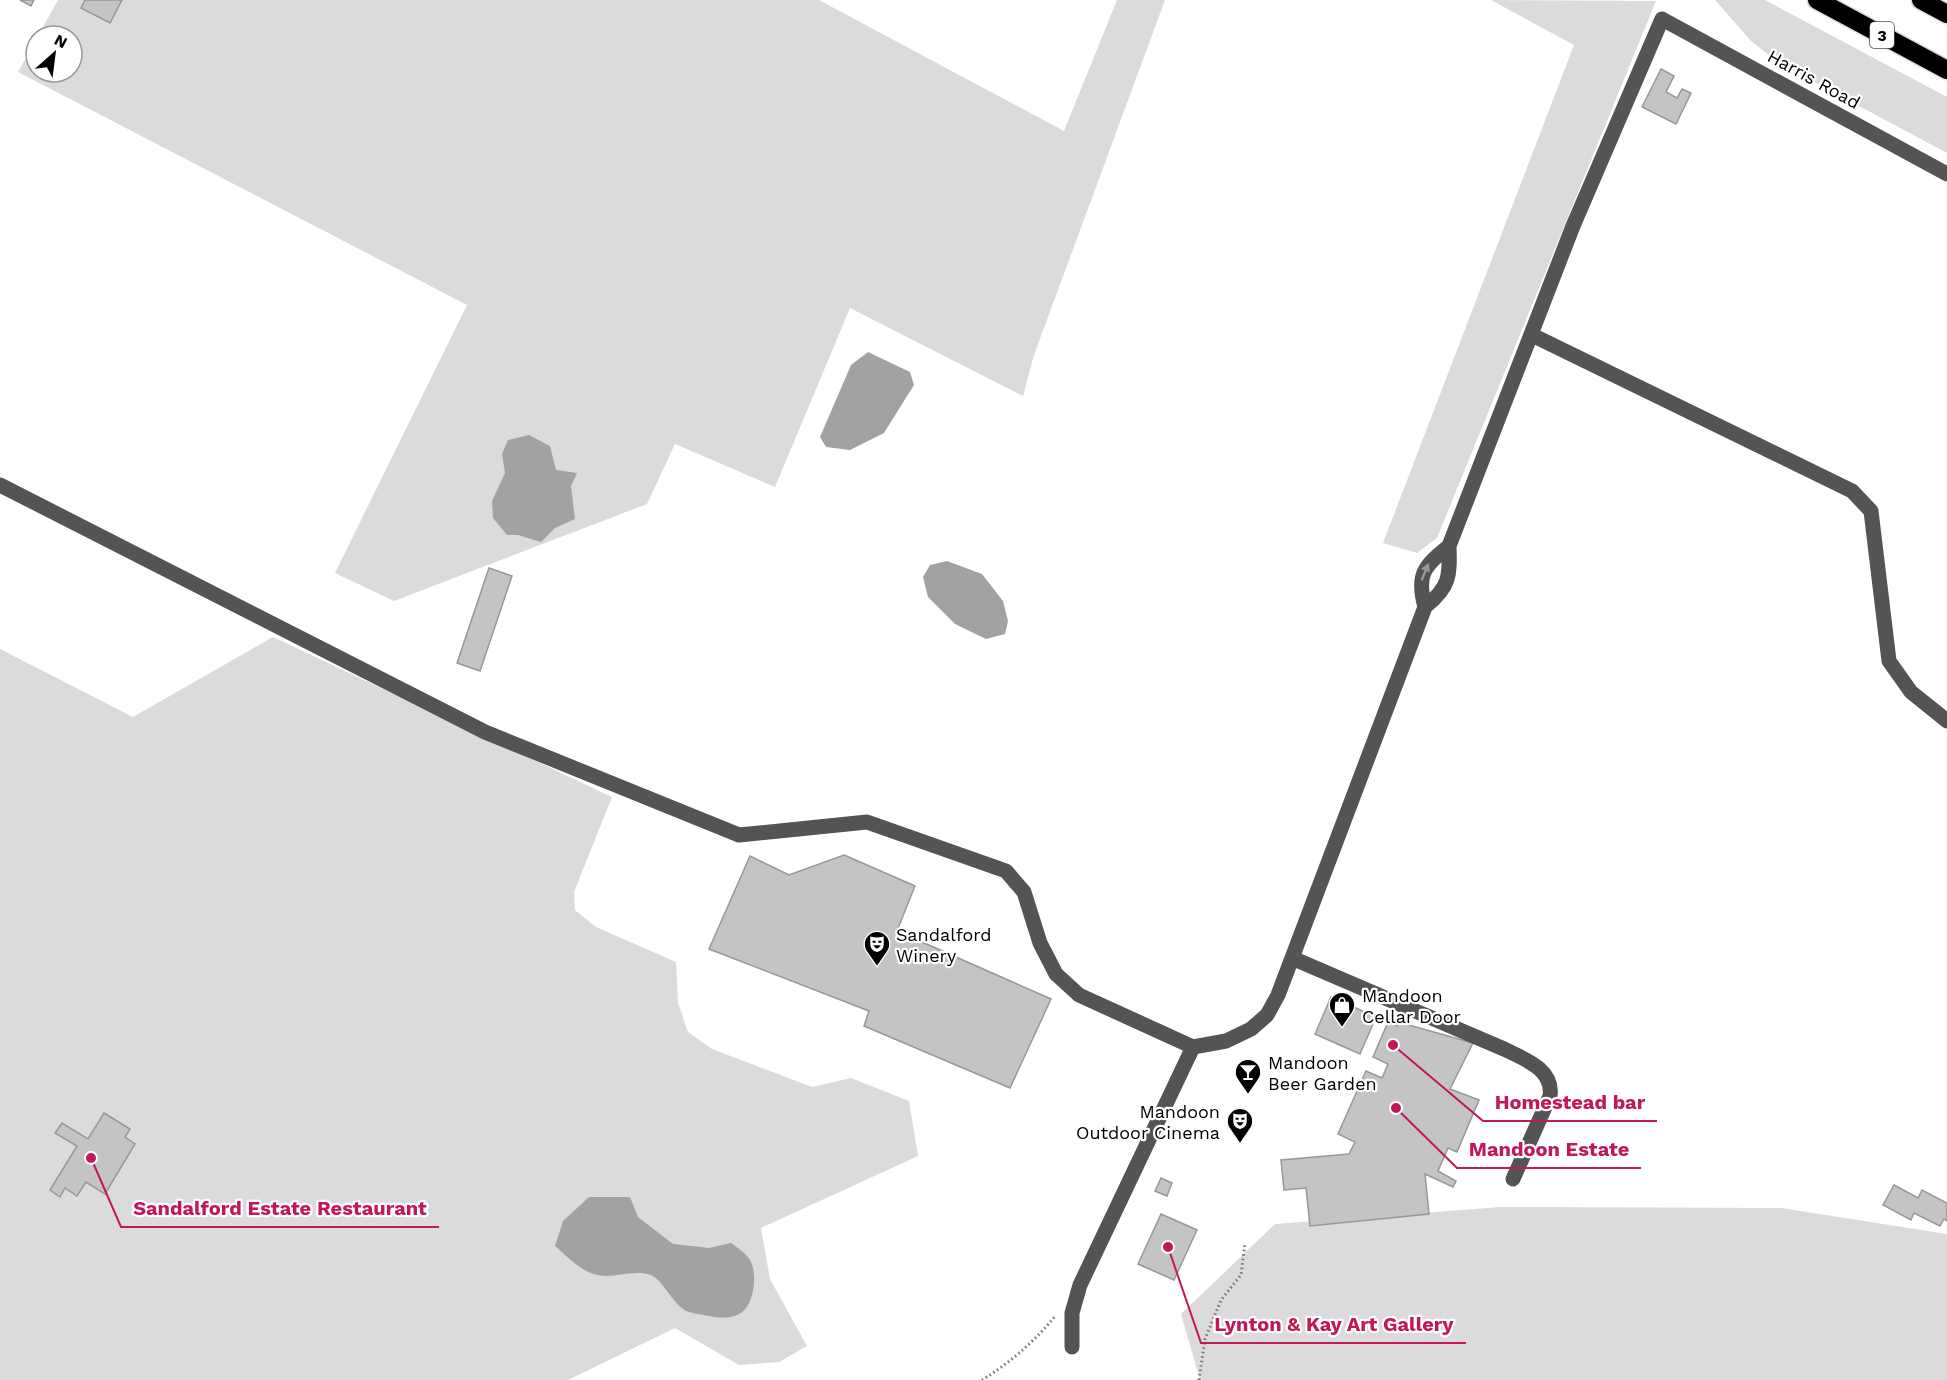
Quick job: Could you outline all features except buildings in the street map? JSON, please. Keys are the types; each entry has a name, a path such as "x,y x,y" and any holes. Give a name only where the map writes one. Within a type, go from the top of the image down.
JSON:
{"highway":[{"name":"3","path":"1817,0 1947,70"},
{"path":"1921,0 1947,14"}],"street":[{"name":"Harris Road","path":"1532,335 1572,226 1662,19 1947,174"},
{"path":"0,485 486,732 739,836 867,822 1006,871 1024,892 1040,943 1056,974 1079,995 1193,1047 1226,1041 1251,1029 1267,1015 1278,994 1425,607 1447,584 1449,546 1532,335 1852,490 1871,511 1889,661 1911,692 1947,721"},
{"path":"1425,607 1421,593 1421,575 1430,562 1449,546"},
{"path":"1292,958 1504,1049 1526,1060 1544,1073 1551,1086 1550,1096 1513,1179"},
{"path":"1072,1347 1072,1313 1080,1285 1193,1047"}],"path":[{"path":"1199,1380 1205,1339 1221,1300 1241,1275 1245,1243"},
{"path":"982,1380 1002,1368 1048,1325 1061,1309"}],"shaded area":[{"path":"58,0 819,0 1064,131 1117,0 1165,0 1034,355 1023,396 850,308 775,487 675,444 647,504 394,601 335,573 467,305 41,84 84,84 84,24 45,24"},
{"path":"1491,0 1656,1 1437,538 1417,553 1383,543 1574,45"},
{"path":"1715,0 1765,0 1947,97 1947,153 1782,65 1751,41"},
{"path":"24,61 24,75 18,72"},
{"path":"868,352 910,372 914,385 884,433 850,450 826,447 820,437 851,365"},
{"path":"529,435 550,446 556,470 577,473 571,486 575,519 555,528 541,542 518,535 507,535 493,518 492,501 505,473 502,454 508,440"},
{"path":"947,561 982,574 1003,601 1008,621 1005,634 986,639 955,624 928,597 923,577 930,565"},
{"path":"273,637 612,797 574,892 575,910 596,927 676,962 678,1003 688,1032 712,1049 812,1087 851,1078 909,1101 918,1156 761,1228 770,1279 807,1346 779,1362 739,1365 675,1328 568,1380 0,1380 0,649 133,717"},
{"path":"589,1197 630,1197 638,1217 673,1244 709,1248 731,1243 737,1247 752,1263 753,1269 752,1294 745,1309 732,1317 724,1318 686,1311 651,1275 640,1273 605,1276 591,1273 578,1266 555,1246 563,1221"},
{"path":"1501,1207 1781,1208 1947,1234 1947,1380 1200,1380 1181,1314 1275,1224"}],"place":[{"name":"Sandalford Winery","path":"877,967"},
{"name":"Mandoon Cellar Door","path":"1342,1028"},
{"name":"Homestead bar","path":"1393,1045"},
{"name":"Mandoon Beer Garden","path":"1248,1095"},
{"name":"Mandoon Estate","path":"1396,1108"},
{"name":"Mandoon Outdoor Cinema","path":"1240,1144"},
{"name":"Sandalford Estate Restaurant","path":"91,1158"},
{"name":"Lynton & Kay Art Gallery","path":"1168,1247"}]}
